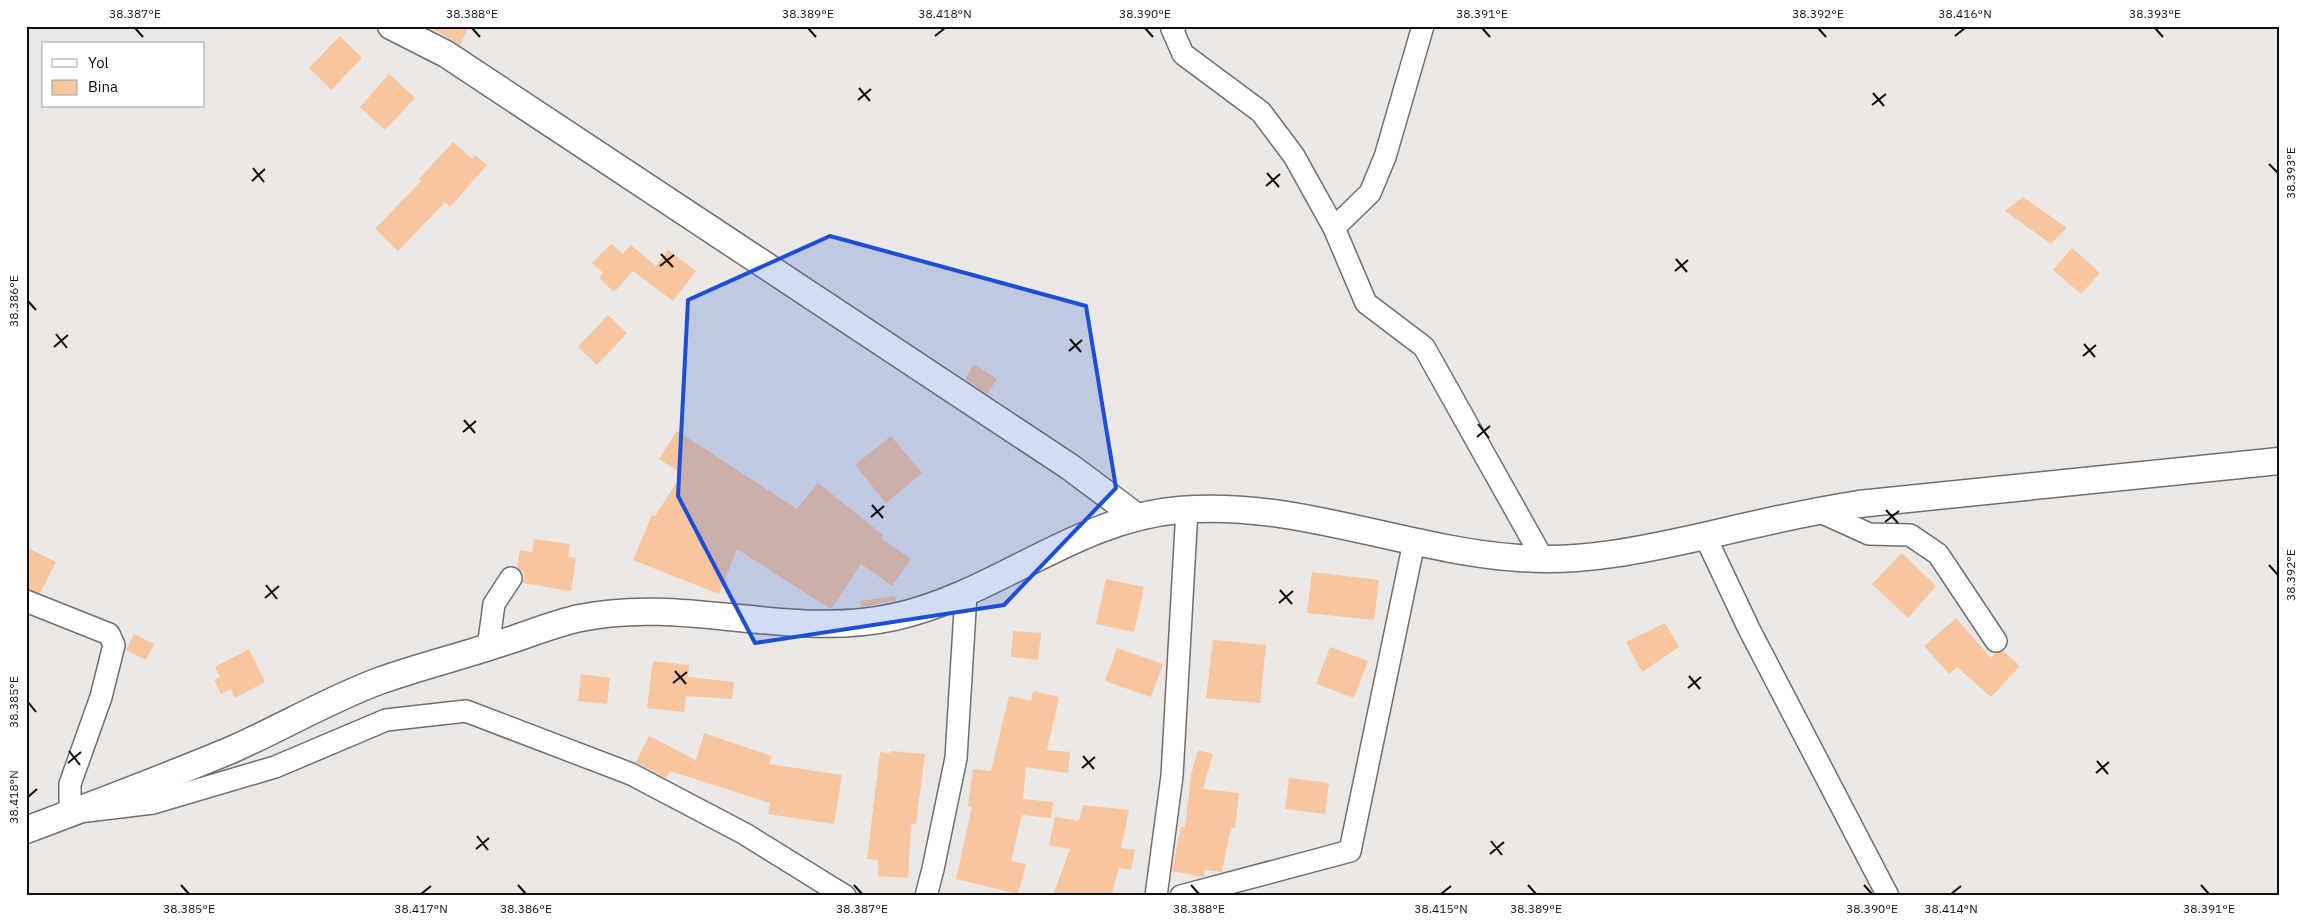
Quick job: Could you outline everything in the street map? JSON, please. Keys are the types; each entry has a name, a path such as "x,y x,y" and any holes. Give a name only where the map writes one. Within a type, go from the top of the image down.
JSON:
{"street":[{"path":"391,26 446,54 1070,467 1137,517"},
{"path":"1175,26 1172,29 1183,54 1261,112 1294,156 1334,228 1366,303 1424,347 1543,560"},
{"path":"1334,228 1370,193 1385,157 1423,26"},
{"path":"26,830 232,749 378,682 589,617 658,612 854,625 923,610 966,594 1095,530 1137,517 1187,509 1258,511 1320,519 1414,542 1516,558 1543,560 1625,552 1705,536 1816,510 1859,504 2279,461"},
{"path":"1156,896 1172,776 1187,509"},
{"path":"1816,510 1869,534 1910,535 1938,554 1996,641"},
{"path":"1705,536 1749,629 1888,896"},
{"path":"1181,896 1350,851 1414,542"},
{"path":"488,648 494,604 510,578"},
{"path":"926,896 934,869 956,758 966,594"},
{"path":"26,601 108,634 114,645 101,696 72,776 70,813"},
{"path":"70,813 153,803 275,767 386,720 466,711 631,774 745,834 845,896"}],"highlighted area":[{"path":"830,236 1086,306 1116,488 1004,605 755,643 678,496 688,300"}],"building":[{"path":"428,26 469,26 460,45"},
{"path":"340,36 362,58 331,90 309,68"},
{"path":"389,74 415,98 385,130 360,107"},
{"path":"453,142 472,159 475,155 487,165 450,207 445,202 398,251 375,229 421,181 419,179"},
{"path":"2023,197 2067,228 2051,244 2005,211"},
{"path":"611,244 623,254 631,245 656,266 668,250 696,271 673,301 633,271 614,292 599,278 603,273 592,263"},
{"path":"2072,248 2100,273 2081,294 2053,270"},
{"path":"608,315 627,333 597,365 578,347"},
{"path":"974,364 997,379 987,394 965,379"},
{"path":"677,431 797,509 818,483 883,535 881,538 911,559 892,586 861,564 832,608 829,608 737,549 719,594 633,560 652,515 655,516 682,474 659,459"},
{"path":"891,436 922,473 886,503 855,465"},
{"path":"534,539 570,544 568,557 576,558 571,591 523,583 525,574 517,567 520,550 532,552"},
{"path":"26,547 56,562 40,593 26,589"},
{"path":"1902,553 1936,586 1908,618 1872,584"},
{"path":"1312,572 1379,580 1374,620 1307,613"},
{"path":"1106,579 1144,587 1134,632 1096,624"},
{"path":"895,596 896,601 861,607 860,601"},
{"path":"1956,618 1991,658 1995,653 2003,651 2020,666 1991,697 1957,667 1949,674 1924,646"},
{"path":"1665,623 1679,647 1642,672 1626,642"},
{"path":"1013,631 1041,633 1038,660 1011,657"},
{"path":"134,634 154,644 146,660 126,650"},
{"path":"1213,640 1266,645 1260,703 1206,698"},
{"path":"1330,647 1368,661 1354,698 1316,684"},
{"path":"1117,648 1163,664 1151,697 1105,681"},
{"path":"249,649 265,682 235,698 231,689 221,694 214,680 220,677 215,667"},
{"path":"653,661 689,665 688,677 734,682 732,699 686,696 684,712 647,708"},
{"path":"581,674 610,678 607,704 578,701"},
{"path":"1033,691 1059,697 1047,750 1070,752 1068,773 1026,767 1023,799 1053,802 1051,818 1022,815 1011,861 1026,864 1018,894 956,879 972,807 968,806 973,769 991,771 1009,696 1031,701"},
{"path":"704,733 772,756 769,764 842,775 834,824 768,814 770,803 670,771 666,778 636,762 649,736 696,760"},
{"path":"1198,750 1213,754 1203,789 1239,793 1235,828 1231,827 1222,872 1205,870 1204,877 1172,871 1181,827 1185,827 1191,775"},
{"path":"891,751 925,754 916,824 911,824 908,878 878,876 878,860 867,859 880,752 890,753"},
{"path":"1289,778 1329,783 1325,814 1285,809"},
{"path":"1083,805 1129,810 1121,848 1135,850 1131,870 1119,868 1111,896 1053,896 1070,849 1049,845 1055,817 1079,821"}]}
